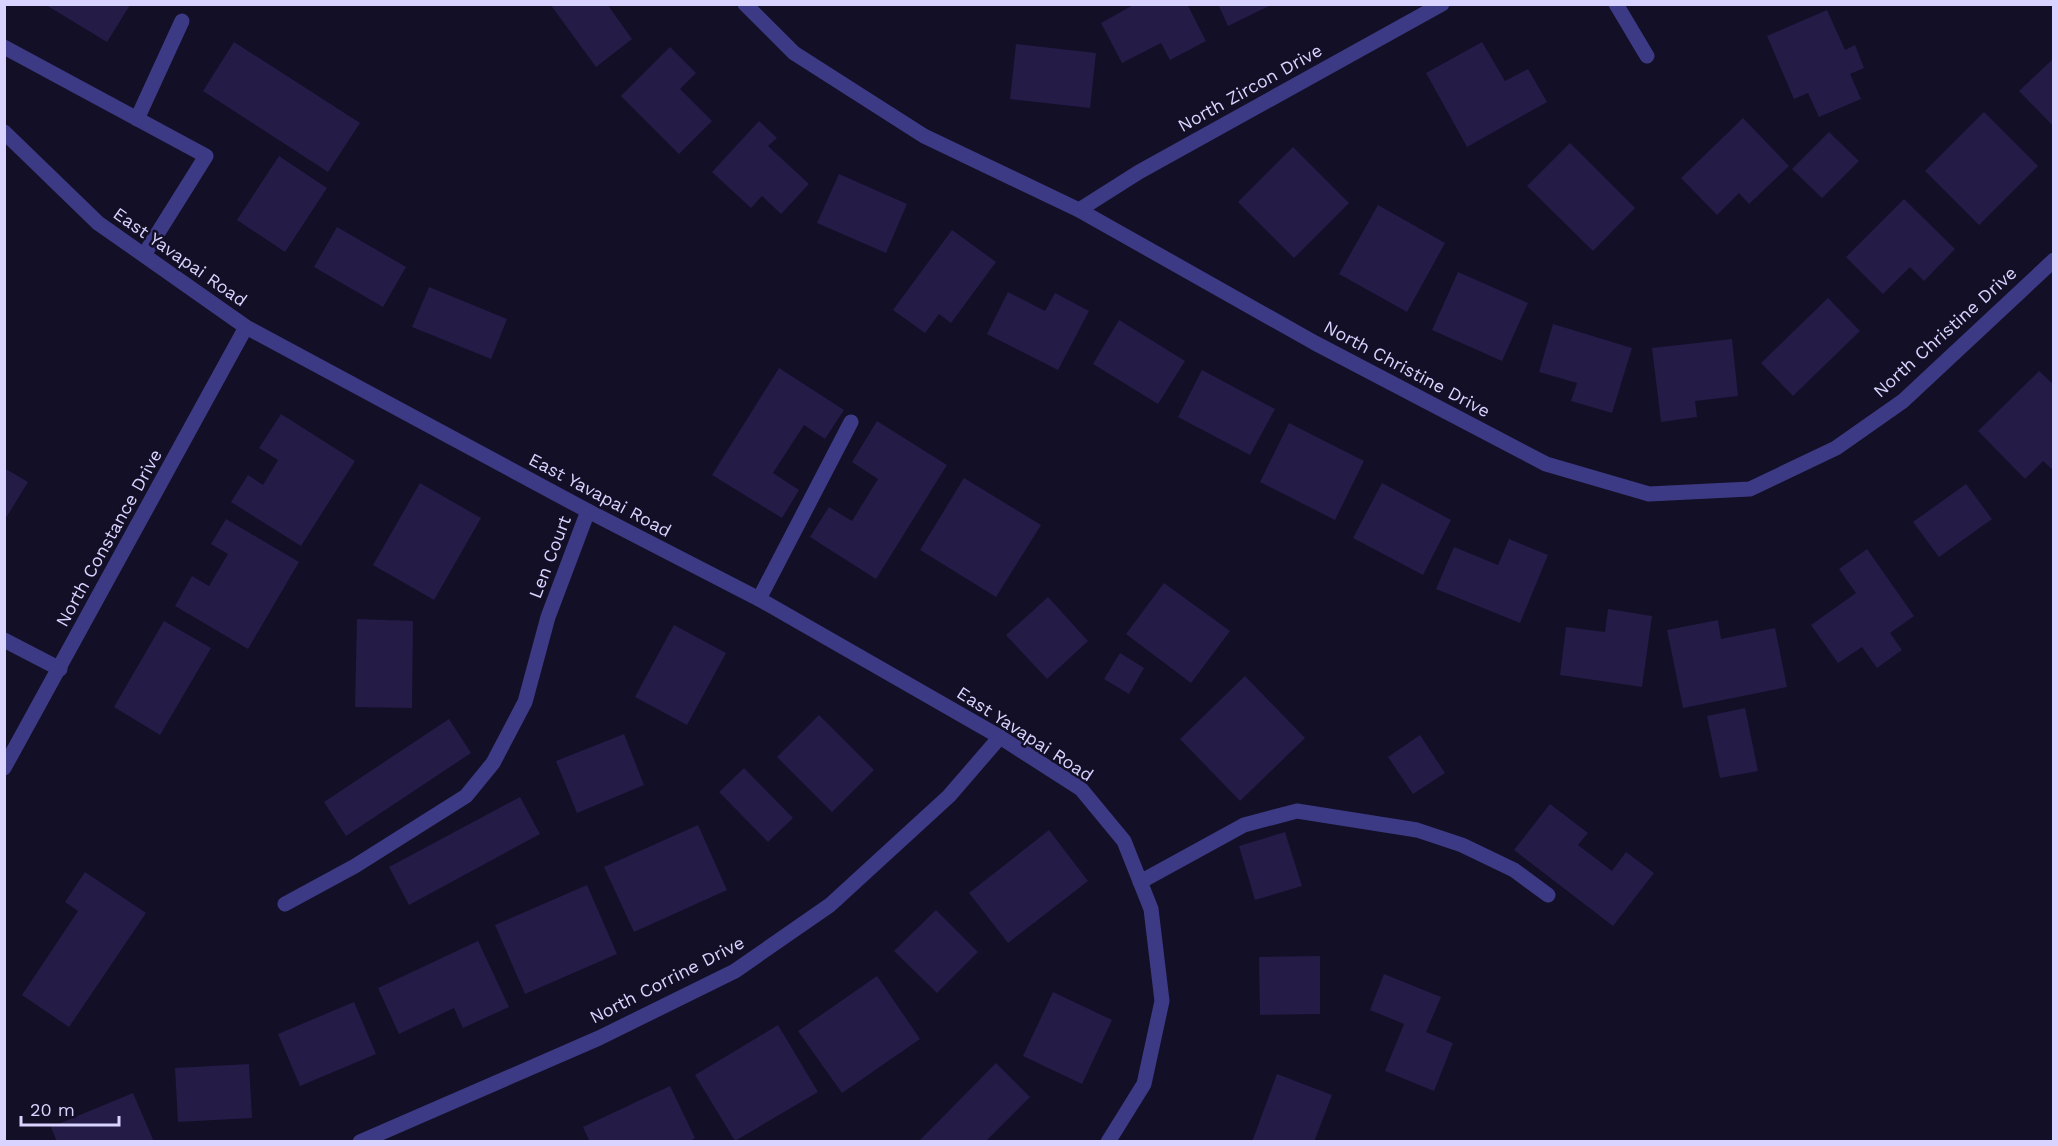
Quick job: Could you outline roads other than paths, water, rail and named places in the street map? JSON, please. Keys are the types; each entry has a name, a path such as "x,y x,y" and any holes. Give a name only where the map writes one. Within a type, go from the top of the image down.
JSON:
{"street":[{"name":"North Christine Drive","path":"745,4 794,53 924,136 1079,210 1315,344 1546,464 1649,494 1750,489 1836,448 1903,401 2054,260"},
{"name":"North Zircon Drive","path":"1079,210 1139,172 1442,4"},
{"path":"1616,4 1647,56"},
{"path":"137,119 182,21"},
{"path":"4,47 206,156 144,255"},
{"name":"East Yavapai Road","path":"4,132 98,223 246,327 588,512 759,599 1000,737 1081,789 1124,841 1151,909 1162,1001 1144,1084 1108,1142"},
{"name":"North Constance Drive","path":"4,768 246,327"},
{"path":"759,599 851,422"},
{"name":"Len Court","path":"285,904 355,866 466,796 493,763 525,702 548,617 588,512"},
{"path":"4,640 60,669"},
{"name":"North Corrine Drive","path":"360,1142 599,1038 735,971 830,905 949,796 1000,737"},
{"path":"1140,882 1244,825 1297,811 1418,830 1462,845 1514,870 1548,895"}]}
